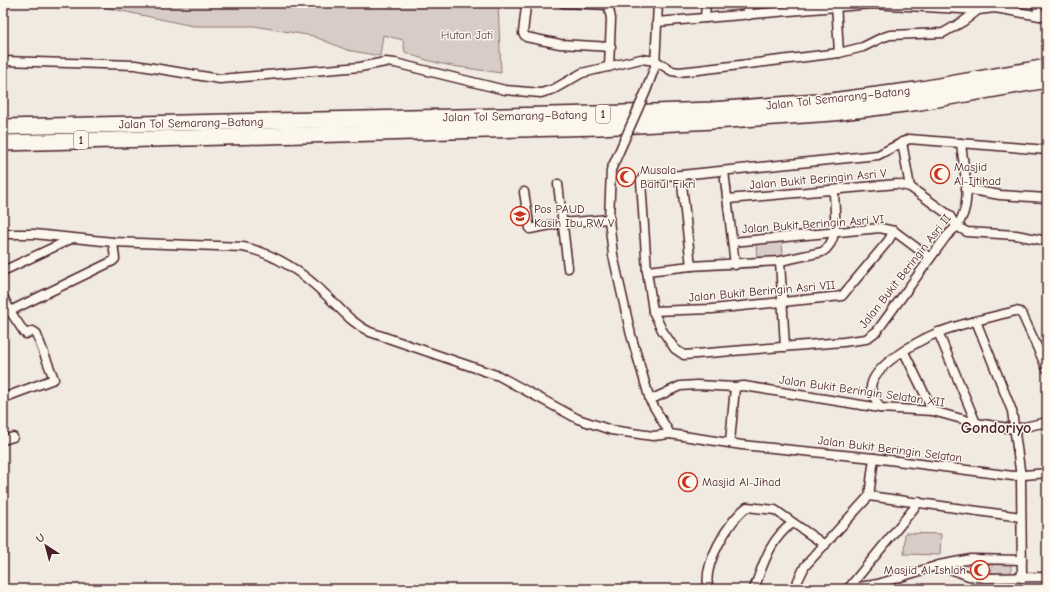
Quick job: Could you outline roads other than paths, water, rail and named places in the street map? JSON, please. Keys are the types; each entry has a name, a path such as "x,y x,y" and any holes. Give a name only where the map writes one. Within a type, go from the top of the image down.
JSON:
{"highway":[{"name":"Jalan Tol Semarang–Batang","path":"3,127 596,114 711,110 832,101 916,90 1047,67"},
{"name":"Jalan Tol Semarang–Batang","path":"3,143 599,127 714,121 833,113 928,101 1047,80"}],"street":[{"path":"529,3 526,6 522,33 526,37 560,44 611,47"},
{"path":"563,3 608,4 611,18 609,67"},
{"path":"658,3 655,65 646,91 611,170 610,219 613,255 631,335 650,400 670,434"},
{"path":"705,18 706,3"},
{"path":"747,3 749,14"},
{"path":"1036,3 1043,15"},
{"path":"657,22 749,14 791,6 836,5 853,7 872,4 954,6 978,10 994,6 1043,15"},
{"path":"836,5 839,53"},
{"path":"3,61 135,65 220,79 360,67 385,62 396,63 505,90 541,93 554,89 582,73 641,60 679,72 757,64 839,53 863,47 890,35 943,33 964,21 978,10"},
{"path":"653,311 647,271 641,181 643,177 724,171 878,155 909,139 1047,150"},
{"path":"902,142 910,187 949,216 956,226 967,232 1016,235 1047,241"},
{"name":"Jalan Bukit Beringin Asri II","path":"653,311 662,330 675,349 681,354 691,355 843,342 870,337 877,331 930,258 956,226 964,210 966,189 961,143"},
{"path":"724,171 734,242 735,265"},
{"path":"681,175 691,266"},
{"path":"558,184 568,268"},
{"name":"Jalan Bukit Beringin Asri V","path":"728,199 834,191 897,184 910,187"},
{"path":"966,189 1000,195 1047,198"},
{"path":"647,271 691,266 735,265 780,261 822,252 827,249 835,233 834,191"},
{"path":"524,192 529,228 562,223 610,219"},
{"name":"Jalan Bukit Beringin Asri VI","path":"734,242 880,228 894,231"},
{"path":"894,231 930,258"},
{"name":"Jalan Bukit Beringin Asri VII","path":"653,311 712,309 842,296 888,241 894,231"},
{"name":"Jalan Bukit Beringin Selatan","path":"3,234 34,234 113,242 243,246 260,250 275,256 307,279 352,322 370,332 499,376 578,419 611,430 653,436 670,434 1021,477 1047,473"},
{"path":"3,271 72,239"},
{"path":"10,311 113,262 115,259 113,242"},
{"path":"780,261 784,302 785,347"},
{"path":"3,296 10,311 24,332 26,334 35,332 54,379 3,398"},
{"path":"880,408 871,388 874,376 882,366 938,332 1014,311 1020,312 1023,316 1047,369"},
{"path":"976,321 1012,411 1021,477 1022,578"},
{"path":"938,332 976,423"},
{"path":"904,352 932,412"},
{"name":"Jalan Bukit Beringin Selatan XII","path":"650,400 680,386 744,386 880,408 932,412 976,423 1015,429"},
{"path":"730,442 735,387"},
{"path":"1015,429 1047,422"},
{"path":"3,440 13,437"},
{"path":"794,589 805,566 869,496 874,458"},
{"path":"869,496 1021,517"},
{"path":"847,589 919,502"},
{"path":"709,589 707,577 715,552 728,526 740,511 746,507 766,507 774,510 825,545"},
{"path":"754,589 772,545 783,530 792,523"},
{"path":"847,589 878,584 939,565 979,558 1022,560"},
{"path":"939,565 980,578 1047,577"}],"place":[{"name":"Masjid Al-Ijtihad","path":"940,174"},
{"name":"Musala Baitul Fikri","path":"626,177"},
{"name":"Pos PAUD Kasih Ibu RW V","path":"520,216"},
{"name":"Masjid Al-Jihad","path":"688,482"},
{"name":"Masjid Al Ishlah","path":"980,570"}],"district":[{"name":"Gondoriyo","path":"996,428"}],"park label":[{"name":"Hutan Jati","path":"467,35"}]}
